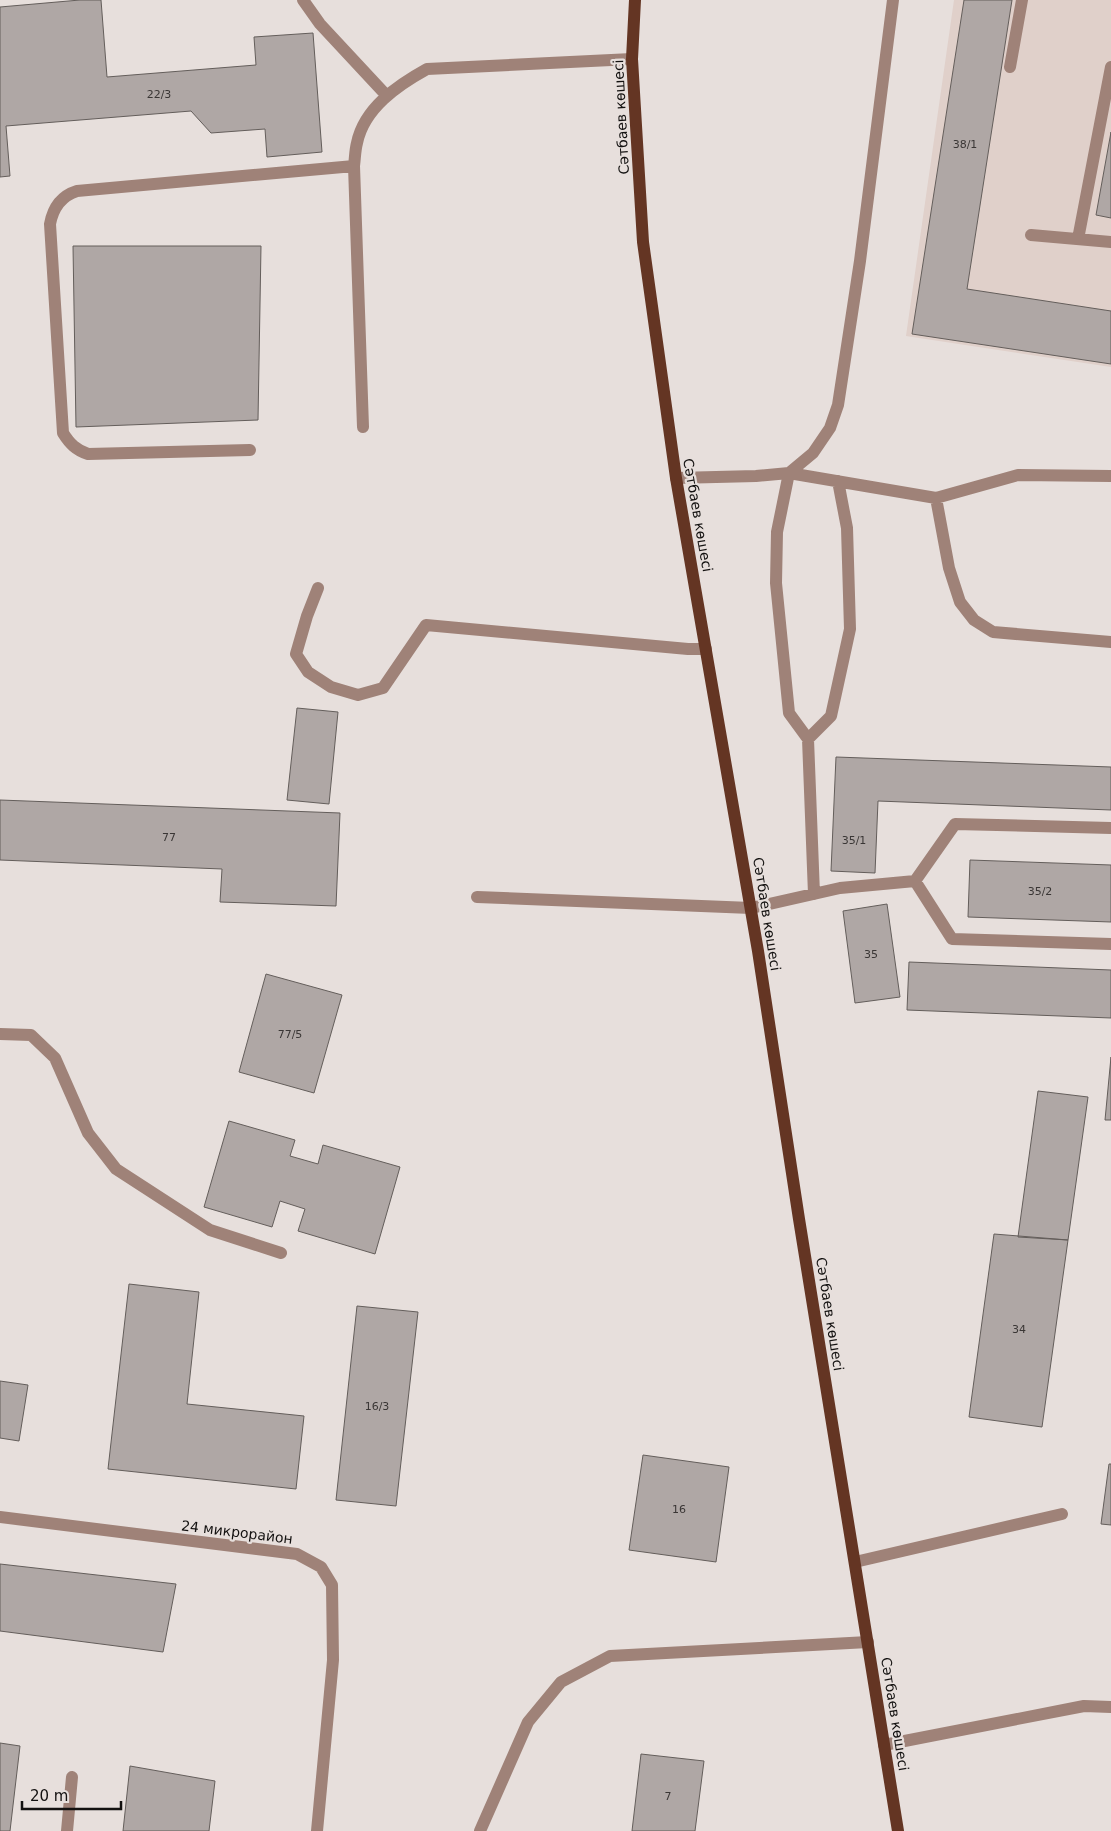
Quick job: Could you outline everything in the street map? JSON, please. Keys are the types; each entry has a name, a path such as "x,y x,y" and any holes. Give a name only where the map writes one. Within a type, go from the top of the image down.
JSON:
{"main road":[{"name":"Сәтбаев көшесі","path":"635,0 632,59 644,242 676,478 751,908 898,1831"}],"street":[{"path":"303,0 320,24 387,96"},
{"path":"814,894 808,739 790,713 776,583 777,532 789,473 813,453 830,428 838,406 860,261 893,0"},
{"path":"1010,66 1022,0"},
{"path":"363,427 354,166 357,142 365,123 374,109 404,82 427,69 632,59"},
{"path":"1078,239 1111,67"},
{"path":"250,450 88,454 80,451 69,442 63,433 50,224 52,212 65,196 77,191 354,166"},
{"path":"1031,235 1111,242"},
{"path":"676,478 756,476 789,473 936,498 1018,475 1111,476"},
{"path":"808,739 831,716 850,629 848,528 838,481"},
{"path":"936,498 949,568 960,602 974,620 992,632 1111,642"},
{"path":"318,588 307,616 296,654 308,672 331,687 358,695 383,688 426,624 688,649 706,649"},
{"path":"477,897 751,908 840,888 915,881 955,824 1111,828"},
{"path":"915,881 952,939 1111,944"},
{"path":"0,1034 31,1035 55,1058 88,1133 116,1169 210,1230 281,1253"},
{"path":"855,1562 1062,1514"},
{"name":"24 микрорайон","path":"0,1517 297,1554 321,1567 332,1585 333,1660 317,1831"},
{"path":"480,1831 528,1722 561,1682 610,1656 868,1642"},
{"path":"884,1745 1084,1706 1111,1707"},
{"path":"67,1831 72,1777"}],"shaded area":[{"path":"954,0 1111,0 1111,367 906,336"}],"building":[{"path":"101,0 107,77 256,65 254,37 313,33 322,152 267,157 265,129 211,133 191,111 6,126 10,176 0,177 0,7"},
{"path":"964,0 1012,0 967,289 1111,311 1111,364 912,334"},
{"path":"1111,132 1111,218 1096,215"},
{"path":"73,246 261,246 258,420 76,427"},
{"path":"297,708 338,712 329,804 287,800"},
{"path":"836,757 1111,767 1111,810 878,801 875,873 831,871"},
{"path":"0,800 340,813 336,906 220,902 222,869 0,860"},
{"path":"970,860 1111,865 1111,922 968,917"},
{"path":"887,904 900,997 855,1003 843,911"},
{"path":"909,962 1111,970 1111,1018 907,1010"},
{"path":"266,974 342,995 314,1093 239,1072"},
{"path":"1111,1057 1111,1120 1105,1120"},
{"path":"1038,1091 1088,1097 1068,1240 1018,1237"},
{"path":"229,1121 295,1140 290,1156 318,1164 323,1145 400,1167 375,1254 298,1231 305,1209 280,1201 272,1227 204,1207"},
{"path":"994,1234 1068,1240 1042,1427 969,1417"},
{"path":"129,1284 199,1292 187,1404 304,1416 296,1489 108,1469"},
{"path":"357,1306 418,1312 396,1506 336,1500"},
{"path":"0,1381 28,1385 19,1441 0,1438"},
{"path":"643,1455 729,1467 716,1562 629,1550"},
{"path":"1109,1464 1111,1464 1111,1525 1101,1524"},
{"path":"0,1564 176,1584 163,1652 0,1631"},
{"path":"0,1743 20,1746 10,1831 0,1831"},
{"path":"641,1754 704,1761 695,1831 632,1831"},
{"path":"130,1766 215,1781 209,1831 123,1831"}]}
